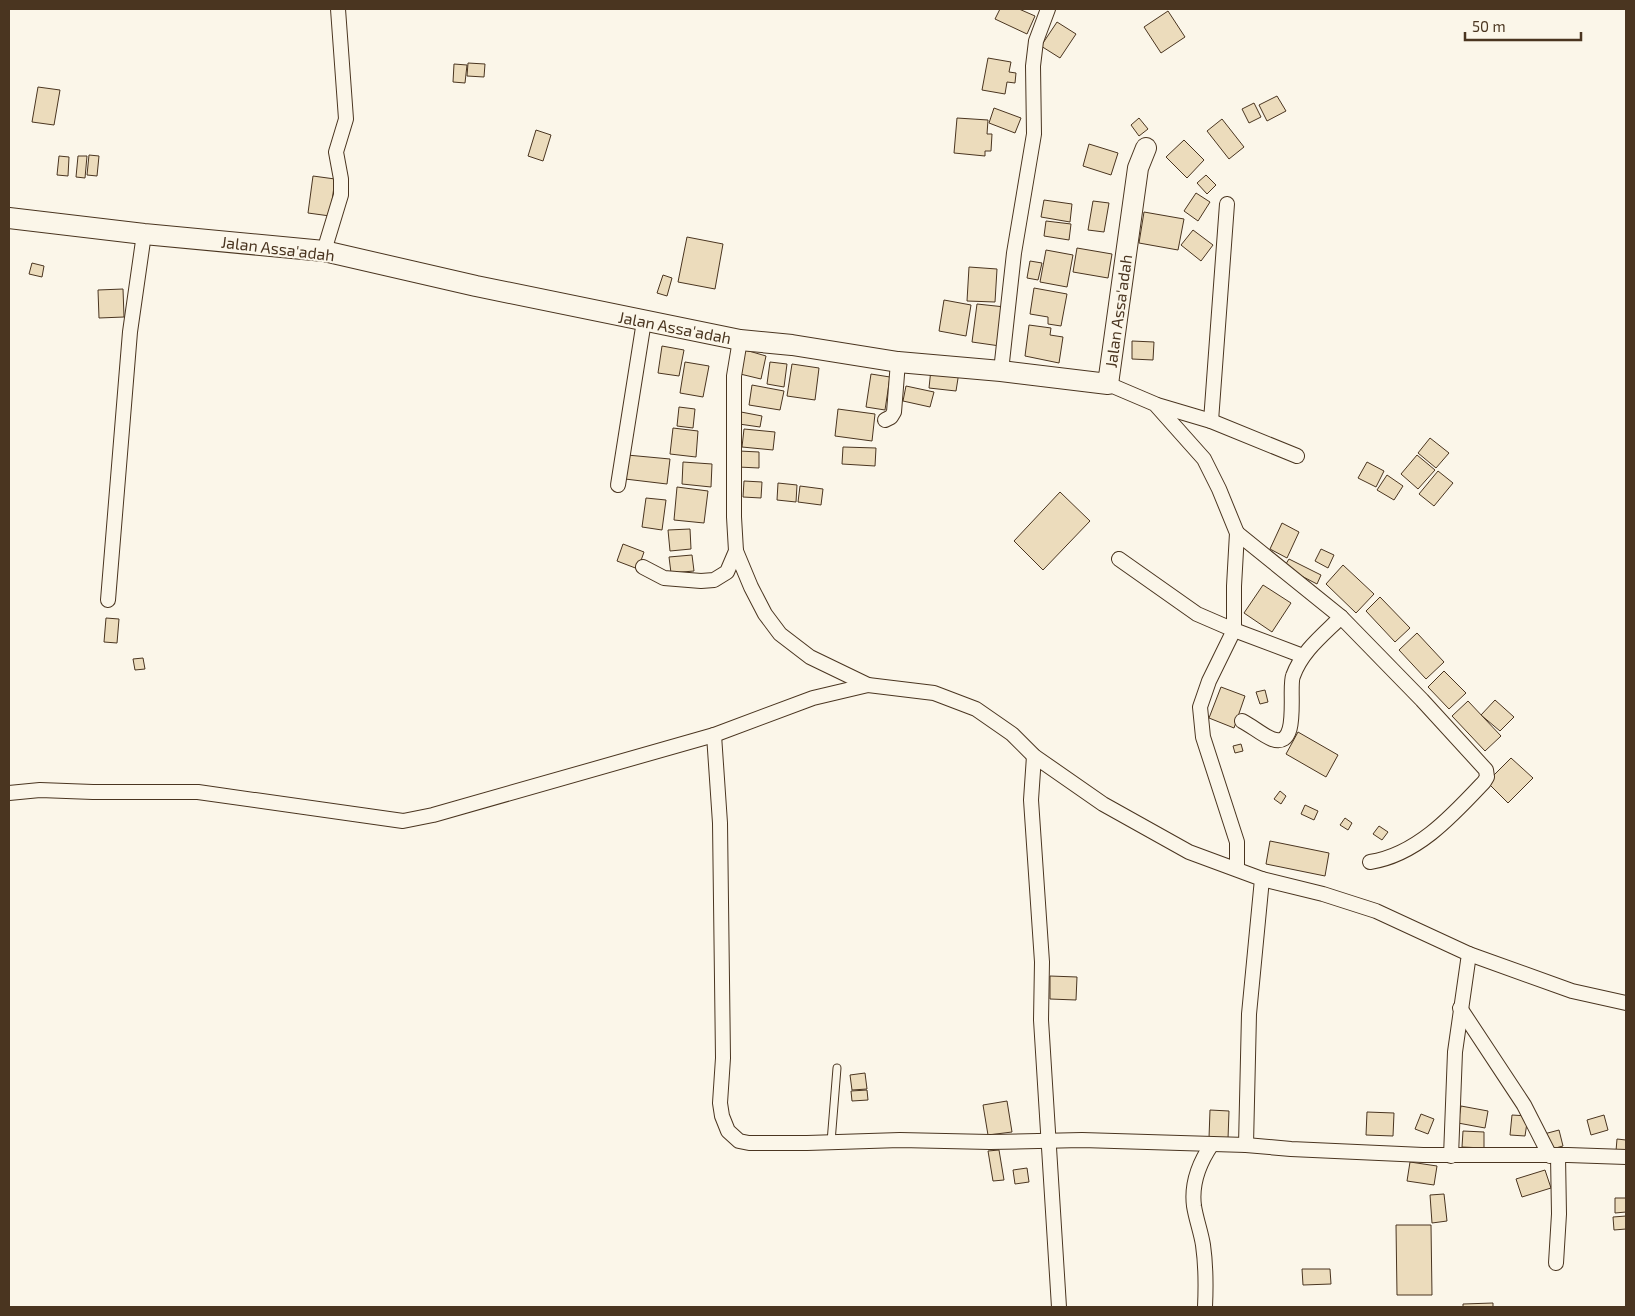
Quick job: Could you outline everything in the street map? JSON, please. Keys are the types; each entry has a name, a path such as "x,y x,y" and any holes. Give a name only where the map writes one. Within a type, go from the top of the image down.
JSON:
{"street":[{"path":"324,251 341,195 341,179 336,152 346,119 338,9"},
{"path":"1001,371 1014,253 1034,134 1033,66 1036,40 1048,9"},
{"name":"Jalan Assa'adah","path":"9,218 144,234 324,251 644,321 740,340 898,362 1001,371 1108,384 1138,168 1146,148"},
{"path":"1211,421 1227,204"},
{"path":"108,600 130,332 144,234"},
{"path":"618,485 644,321"},
{"path":"740,340 734,376 734,510 736,551 765,614 780,634 810,656 868,685 934,693 976,709 1012,734 1034,756 1103,804 1189,852 1262,879 1323,894 1376,910 1469,954 1516,972 1572,991 1626,1003"},
{"path":"885,420 891,417 894,412 898,362"},
{"path":"1108,384 1155,404 1211,421 1297,456"},
{"path":"1155,404 1204,458 1237,533 1234,630 1209,681 1200,707 1203,737 1237,842 1238,869"},
{"path":"1237,533 1342,617 1486,770 1487,777 1484,782 1454,814 1426,837 1396,856 1370,862"},
{"path":"643,568 664,578 701,581 714,580 727,572 736,551"},
{"path":"1119,559 1197,614 1303,656"},
{"path":"1242,721 1273,739 1280,740 1286,737 1291,726 1292,678 1303,656 1342,617"},
{"path":"9,793 40,790 198,792 317,810 403,820 433,815 714,735 813,698 868,685"},
{"path":"714,735 720,823 723,1058 720,1102 722,1116 728,1131 739,1141 749,1144 900,1140 1082,1140 1246,1145 1291,1149 1451,1156 1626,1157"},
{"path":"1034,756 1031,800 1042,962 1042,1020 1059,1307"},
{"path":"1246,1145 1249,1014 1262,879"},
{"path":"1451,1156 1456,1052 1460,1008 1469,954"},
{"path":"1460,1008 1524,1105 1554,1156 1559,1214 1556,1264"},
{"path":"1205,1307 1206,1266 1194,1206 1194,1188 1198,1166 1212,1144"}],"lane":[{"path":"831,1142 837,1068"}],"building":[{"path":"1000,9 1019,9 1035,16 1027,34 995,19"},
{"path":"1168,11 1185,37 1161,53 1144,27"},
{"path":"1057,22 1076,34 1060,58 1041,46"},
{"path":"988,58 1011,62 1009,72 1016,73 1015,83 1007,82 1005,94 982,90"},
{"path":"468,63 485,64 484,77 467,76"},
{"path":"454,64 467,65 465,83 453,82"},
{"path":"38,87 60,90 54,125 32,122"},
{"path":"1277,96 1286,111 1267,121 1259,105"},
{"path":"1254,103 1261,117 1249,123 1242,109"},
{"path":"994,108 1021,118 1015,133 989,123"},
{"path":"957,118 988,120 987,134 992,134 991,151 985,151 985,156 954,153"},
{"path":"1139,118 1148,129 1139,136 1131,125"},
{"path":"1222,119 1244,147 1229,159 1207,131"},
{"path":"536,130 551,135 543,161 528,156"},
{"path":"1184,140 1204,160 1187,178 1166,157"},
{"path":"1089,144 1118,153 1111,175 1083,166"},
{"path":"89,155 99,156 97,176 87,175"},
{"path":"59,156 69,157 68,176 57,175"},
{"path":"78,156 87,156 85,178 76,177"},
{"path":"1206,175 1216,185 1207,194 1197,183"},
{"path":"313,176 335,179 330,216 308,213"},
{"path":"1196,193 1210,202 1198,221 1184,211"},
{"path":"1044,200 1072,204 1070,222 1041,217"},
{"path":"1093,201 1109,203 1104,232 1088,230"},
{"path":"1144,212 1184,219 1178,250 1139,243"},
{"path":"1046,221 1071,224 1069,240 1044,236"},
{"path":"1193,230 1213,245 1201,261 1181,245"},
{"path":"687,237 723,244 715,289 678,282"},
{"path":"1077,248 1112,254 1108,278 1073,272"},
{"path":"1046,250 1073,255 1067,287 1040,282"},
{"path":"1030,261 1042,263 1038,280 1027,278"},
{"path":"32,263 44,266 42,277 29,274"},
{"path":"969,267 997,269 995,302 967,301"},
{"path":"663,275 672,278 667,296 657,293"},
{"path":"1034,288 1067,294 1061,326 1048,324 1048,317 1030,314"},
{"path":"123,289 124,317 99,318 98,290"},
{"path":"944,300 971,305 966,336 939,331"},
{"path":"977,304 1005,307 1000,346 972,342"},
{"path":"1029,325 1051,328 1050,335 1063,337 1059,363 1025,356"},
{"path":"1132,341 1154,342 1153,360 1132,359"},
{"path":"662,346 684,350 679,376 658,373"},
{"path":"742,349 766,356 761,379 736,373"},
{"path":"685,362 709,366 703,397 680,393"},
{"path":"770,362 787,364 784,387 767,384"},
{"path":"792,364 819,368 815,400 787,396"},
{"path":"931,369 959,372 956,391 929,388"},
{"path":"871,374 890,377 885,410 866,407"},
{"path":"752,385 784,391 780,410 749,405"},
{"path":"906,386 934,392 930,407 903,401"},
{"path":"679,407 695,409 693,428 677,426"},
{"path":"838,409 875,414 872,441 835,436"},
{"path":"741,412 762,416 760,427 739,424"},
{"path":"673,428 698,431 696,457 670,454"},
{"path":"744,429 775,432 773,450 742,447"},
{"path":"1430,438 1449,453 1436,468 1418,453"},
{"path":"843,447 876,448 875,466 842,464"},
{"path":"739,451 759,452 759,468 738,467"},
{"path":"627,455 670,459 667,484 625,479"},
{"path":"1417,455 1435,470 1418,489 1401,474"},
{"path":"683,462 712,464 711,487 682,484"},
{"path":"1367,462 1384,471 1376,487 1358,478"},
{"path":"1438,471 1453,483 1434,506 1419,494"},
{"path":"1387,475 1403,486 1394,500 1377,490"},
{"path":"744,481 762,482 761,498 743,497"},
{"path":"778,483 797,485 796,502 777,500"},
{"path":"800,486 823,489 821,505 798,502"},
{"path":"677,487 708,491 704,523 674,520"},
{"path":"1060,492 1090,521 1043,570 1014,541"},
{"path":"646,498 666,500 662,530 642,527"},
{"path":"1282,523 1299,532 1287,558 1270,549"},
{"path":"690,529 691,549 670,551 668,530"},
{"path":"623,544 644,552 638,569 617,561"},
{"path":"1321,549 1334,555 1328,568 1315,561"},
{"path":"692,555 694,571 671,573 669,557"},
{"path":"1289,559 1321,575 1317,584 1284,567"},
{"path":"1343,565 1374,594 1356,613 1326,584"},
{"path":"1263,585 1291,603 1272,632 1244,613"},
{"path":"1380,597 1410,628 1395,642 1366,611"},
{"path":"106,618 119,619 117,643 104,642"},
{"path":"1417,633 1444,662 1426,679 1399,650"},
{"path":"143,658 145,669 135,670 133,659"},
{"path":"1444,671 1466,693 1449,709 1428,687"},
{"path":"1221,687 1245,696 1234,728 1209,718"},
{"path":"1265,690 1268,702 1260,704 1256,692"},
{"path":"1495,700 1514,717 1500,731 1481,715"},
{"path":"1468,701 1501,736 1485,751 1452,716"},
{"path":"1298,732 1338,755 1326,777 1286,754"},
{"path":"1241,744 1243,751 1235,753 1233,746"},
{"path":"1511,758 1533,778 1508,803 1487,782"},
{"path":"1280,791 1286,796 1281,804 1274,799"},
{"path":"1305,805 1318,811 1314,820 1301,814"},
{"path":"1345,818 1352,823 1348,830 1340,825"},
{"path":"1379,826 1388,832 1382,840 1373,834"},
{"path":"1270,841 1329,853 1325,876 1266,864"},
{"path":"1050,976 1077,977 1076,1000 1050,999"},
{"path":"865,1073 867,1089 852,1090 850,1075"},
{"path":"867,1090 868,1100 852,1101 851,1091"},
{"path":"1007,1101 1012,1132 988,1135 983,1105"},
{"path":"1461,1106 1488,1111 1485,1128 1458,1123"},
{"path":"1210,1110 1229,1111 1228,1139 1209,1138"},
{"path":"1367,1112 1394,1113 1393,1136 1366,1135"},
{"path":"1421,1114 1434,1119 1428,1134 1415,1129"},
{"path":"1512,1115 1528,1116 1525,1136 1510,1135"},
{"path":"1604,1115 1608,1130 1591,1135 1587,1120"},
{"path":"1559,1130 1563,1146 1548,1150 1544,1134"},
{"path":"1463,1131 1484,1132 1484,1148 1462,1147"},
{"path":"1617,1139 1626,1140 1626,1152 1616,1151"},
{"path":"999,1150 1004,1180 993,1181 988,1151"},
{"path":"1410,1162 1437,1166 1434,1185 1407,1181"},
{"path":"1027,1168 1029,1182 1015,1184 1013,1170"},
{"path":"1545,1170 1551,1188 1522,1197 1516,1179"},
{"path":"1444,1194 1447,1221 1432,1223 1430,1195"},
{"path":"1615,1198 1626,1198 1626,1212 1615,1213"},
{"path":"1626,1216 1626,1229 1614,1230 1613,1217"},
{"path":"1396,1225 1431,1225 1432,1295 1397,1295"},
{"path":"1302,1269 1330,1269 1331,1284 1303,1285"},
{"path":"1493,1303 1493,1307 1463,1307 1463,1304"}]}
